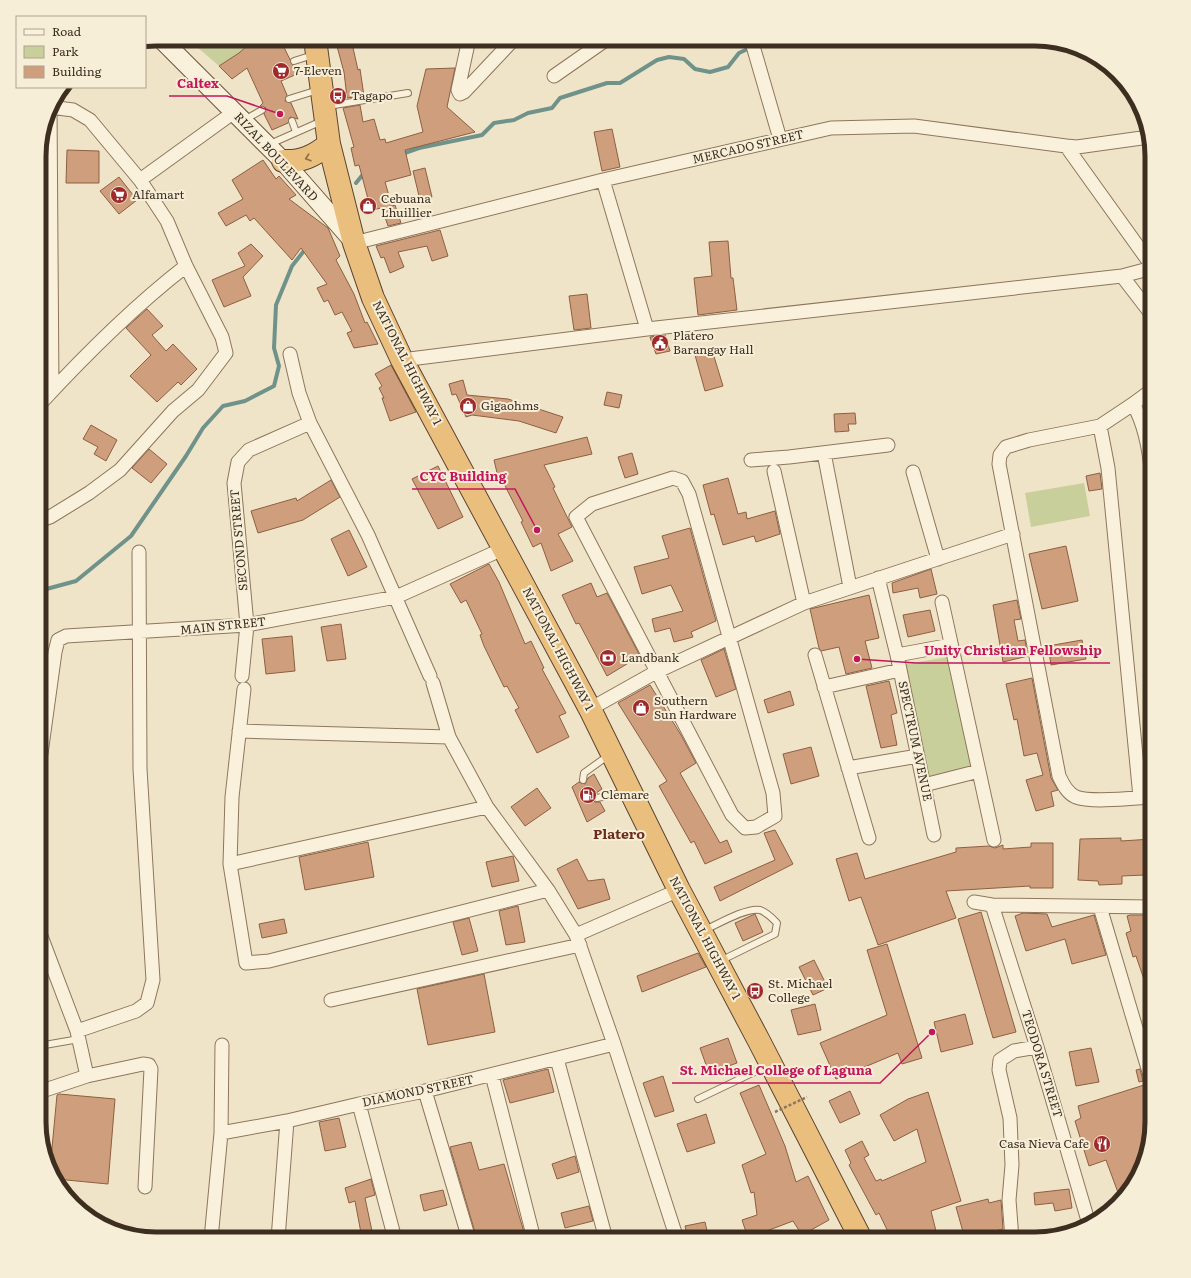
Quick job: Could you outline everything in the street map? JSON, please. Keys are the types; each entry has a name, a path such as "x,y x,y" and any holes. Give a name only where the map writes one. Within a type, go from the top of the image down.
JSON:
{"highway":[{"name":"NATIONAL HIGHWAY 1","path":"316,47 329,144 354,243 374,298 402,360 505,548 590,709 679,890 857,1232"},
{"path":"283,161 296,161 315,155 329,144"}],"main road":[{"name":"RIZAL BOULEVARD","path":"168,46 283,161 354,243"}],"street":[{"path":"467,46 458,90 460,94 464,92 507,46"},
{"path":"554,76 597,46"},
{"path":"753,46 780,139"},
{"path":"46,518 89,493 120,470 173,411 198,390 226,353 222,337 186,266 167,221 140,180 90,120 73,110 57,108"},
{"path":"140,180 238,116"},
{"name":"MERCADO STREET","path":"354,243 603,180 831,128 914,126 1077,147 1143,138"},
{"path":"50,127 52,391"},
{"path":"1066,146 1145,257"},
{"path":"603,180 647,329"},
{"path":"46,397 157,289 186,266"},
{"path":"402,360 647,329 1122,276 1145,269"},
{"path":"1122,276 1145,306"},
{"path":"290,354 299,393 310,423 368,535 432,679 449,737 487,807 548,890 578,940 614,1044 675,1232"},
{"path":"1145,395 1100,426 1029,440 1006,447 1000,455 999,464 1014,534 1059,776 1067,790 1077,797 1090,799 1145,797"},
{"path":"1133,404 1141,420 1145,441"},
{"name":"SECOND STREET","path":"242,676 247,625 234,483 238,462 249,450 310,423"},
{"path":"1100,426 1108,468 1145,788"},
{"path":"751,460 888,445"},
{"path":"824,453 850,587"},
{"path":"774,471 804,603"},
{"path":"913,472 938,559"},
{"path":"673,478 682,481 688,494 773,793 775,816 756,827 745,828 732,815 656,672 576,517 592,504 673,478"},
{"path":"590,709 656,672 804,603 1014,534"},
{"name":"MAIN STREET","path":"46,721 58,640 66,636 91,633 138,633 247,625 396,598 505,548"},
{"path":"78,1035 136,1011 147,1003 153,980 140,769 138,633 139,552"},
{"name":"SPECTRUM AVENUE","path":"878,578 897,655 934,835"},
{"path":"942,602 994,840"},
{"path":"897,655 951,645"},
{"path":"815,655 869,838"},
{"path":"824,687 900,670"},
{"path":"244,689 232,797 230,864 246,963 269,961 548,890"},
{"path":"239,731 449,737"},
{"path":"848,768 918,756"},
{"path":"924,785 979,771"},
{"path":"230,864 487,807"},
{"path":"331,1000 578,940 679,890"},
{"path":"974,902 992,905 1145,907"},
{"name":"TEODORA STREET","path":"992,905 1037,1047 1087,1218"},
{"path":"1100,907 1145,1058"},
{"path":"46,950 78,1035 87,1076"},
{"name":"DIAMOND STREET","path":"221,1133 287,1121 358,1104 425,1091 614,1044"},
{"path":"212,1232 221,1133 222,1045"},
{"path":"1015,1232 1009,1200 1012,1165 1010,1118 999,1070 1000,1060 1014,1051 1037,1047"},
{"path":"558,1059 604,1232"},
{"path":"46,1090 87,1076 143,1064 149,1065 151,1069 145,1187"},
{"path":"492,1075 532,1232"},
{"path":"425,1091 466,1232"},
{"path":"358,1104 393,1232"},
{"path":"279,1232 287,1121"}],"lane":[{"path":"294,61 316,47"},
{"path":"289,99 323,105 408,93"},
{"path":"266,145 296,132 323,105"},
{"path":"238,116 262,110"},
{"path":"292,121 296,132"},
{"path":"584,780 584,773 612,753"},
{"path":"590,796 597,798 630,791"},
{"path":"701,932 744,912 758,910 768,914 777,923 775,934 717,962"},
{"path":"46,1044 78,1035"},
{"path":"698,1099 770,1064"}],"path":[{"path":"775,1112 807,1097"}],"green space":[{"path":"196,46 248,46 239,53 219,66"},
{"path":"1084,483 1090,516 1031,527 1025,493"},
{"path":"948,657 974,771 930,779 906,664"}],"building":[{"path":"247,46 283,46 297,74 281,81 287,95 285,101 291,103 298,119 290,117 288,123 272,130 264,114 266,108 260,106 263,103 247,68 232,79 219,66"},
{"path":"337,46 353,46 358,70 360,69 364,96 347,98 344,72"},
{"path":"455,68 447,107 475,132 405,150 411,175 385,182 392,206 395,205 401,223 388,226 382,208 366,211 363,200 368,199 359,165 355,166 351,148 354,147 343,108 360,105 363,122 374,119 380,140 385,139 386,143 423,132 417,106 426,69"},
{"path":"612,129 620,167 602,171 594,132"},
{"path":"67,150 99,151 99,183 66,183"},
{"path":"263,160 276,179 279,176 296,195 289,199 328,228 340,256 336,260 354,294 365,323 367,322 378,344 354,348 347,333 352,331 342,312 335,315 328,300 324,302 317,288 327,284 301,248 292,260 254,218 250,221 246,215 226,226 218,213 243,199 232,180"},
{"path":"425,168 432,197 420,200 413,171"},
{"path":"119,177 137,200 119,214 100,191"},
{"path":"440,230 448,256 432,261 427,246 398,252 404,267 390,273 384,257 381,258 376,246"},
{"path":"728,241 731,278 733,278 737,310 698,315 694,278 712,276 709,242"},
{"path":"251,244 263,256 243,277 251,296 224,307 212,280 245,266 238,253"},
{"path":"587,294 591,328 574,330 569,296"},
{"path":"147,309 163,326 152,335 166,351 173,344 197,369 181,385 178,382 157,402 130,376 151,355 126,328"},
{"name":"Platero Barangay Hall","path":"665,335 670,351 656,354 650,337"},
{"path":"712,350 723,386 705,391 695,355"},
{"path":"391,365 416,412 390,421 382,398 384,398 379,388 382,386 375,374"},
{"path":"463,380 467,395 508,399 563,417 556,433 519,421 472,415 466,417 456,394 452,395 449,384"},
{"path":"607,392 622,395 619,408 604,405"},
{"path":"855,413 856,424 848,424 849,431 835,432 834,414"},
{"path":"91,425 117,440 106,461 94,454 98,447 83,439"},
{"path":"587,437 592,454 544,465 555,487 553,488 572,527 558,534 573,561 551,571 541,543 533,547 521,522 523,521 500,476 498,477 494,460"},
{"path":"149,449 167,464 151,483 132,468"},
{"path":"632,453 638,474 625,478 618,457"},
{"path":"438,466 463,517 438,529 412,479"},
{"path":"1100,473 1102,489 1089,491 1086,476"},
{"path":"728,478 738,514 746,512 747,519 775,511 780,534 756,542 754,536 723,545 714,514 711,515 703,485"},
{"path":"331,480 340,497 303,520 258,533 251,511 296,498 297,501"},
{"path":"690,528 716,621 691,632 693,637 674,642 670,628 655,632 652,619 683,611 671,585 642,594 634,567 669,558 662,536"},
{"path":"349,530 367,567 348,576 331,539"},
{"path":"1066,546 1078,601 1042,609 1029,554"},
{"path":"489,564 499,582 525,644 531,641 544,668 542,669 566,713 559,716 569,737 537,753 515,710 519,708 507,686 504,687 484,646 480,635 482,634 466,600 461,603 450,584"},
{"path":"931,569 937,594 920,598 918,588 893,593 892,583"},
{"path":"591,583 597,597 607,593 640,656 607,676 579,623 576,624 562,595"},
{"path":"869,595 879,638 865,641 872,668 846,674 839,647 821,651 819,648 810,609"},
{"path":"1017,600 1021,619 1014,620 1018,641 1025,640 1028,656 1003,662 993,605"},
{"path":"930,610 935,631 908,637 903,615"},
{"path":"341,624 346,659 327,661 321,627"},
{"path":"292,636 295,671 266,674 262,639"},
{"path":"1082,640 1086,659 1051,665 1048,646"},
{"path":"724,649 736,689 716,697 701,660"},
{"path":"1032,678 1051,778 1058,790 1051,792 1054,806 1036,811 1026,780 1043,775 1037,753 1024,756 1017,719 1014,720 1006,684"},
{"path":"889,681 897,713 891,715 897,745 881,748 866,686"},
{"path":"650,685 681,735 696,763 680,773 720,843 727,840 732,852 705,864 694,841 691,843 659,786 667,781 618,703"},
{"path":"790,691 794,705 768,713 764,700"},
{"path":"811,747 819,776 791,784 783,754"},
{"path":"594,774 602,789 596,793 588,791 586,796 595,802 600,802 605,811 587,822 572,787 579,782 585,784 588,778"},
{"path":"537,788 551,808 525,826 511,807"},
{"path":"775,830 793,864 720,901 714,887 775,860 764,833"},
{"path":"1121,838 1121,841 1145,839 1145,875 1122,876 1122,884 1099,885 1098,881 1078,880 1080,839"},
{"path":"368,842 374,877 305,890 299,857"},
{"path":"1031,843 1053,843 1053,888 1030,888 1030,886 946,891 956,918 878,945 861,897 849,901 836,859 857,853 865,879 956,852 956,848 989,846 995,848 1003,845 1003,849 1031,847"},
{"path":"513,856 519,881 492,887 486,862"},
{"path":"577,859 588,881 604,879 610,899 578,909 557,869"},
{"path":"518,906 525,942 506,945 499,911"},
{"path":"981,912 1016,1032 993,1038 958,919"},
{"path":"1023,913 1047,914 1052,927 1094,915 1106,955 1072,964 1065,939 1026,951 1015,916"},
{"path":"755,914 763,932 743,941 735,923"},
{"path":"1145,915 1145,982 1136,956 1133,957 1126,933 1131,931 1127,916"},
{"path":"469,918 478,951 462,955 453,922"},
{"path":"284,919 287,933 262,938 259,924"},
{"path":"887,944 922,1058 902,1064 898,1053 836,1079 820,1043 887,1015 867,950"},
{"path":"698,953 706,967 642,992 637,976"},
{"path":"814,960 828,988 813,995 799,967"},
{"path":"484,974 495,1032 428,1045 417,989"},
{"path":"815,1004 821,1030 798,1035 791,1010"},
{"path":"965,1014 973,1044 941,1052 934,1022"},
{"path":"728,1038 737,1063 709,1073 700,1048"},
{"path":"1091,1048 1099,1082 1076,1086 1069,1052"},
{"path":"548,1069 554,1092 510,1103 503,1080"},
{"path":"1140,1069 1143,1081 1139,1082 1136,1070"},
{"path":"663,1076 674,1111 655,1117 643,1083"},
{"path":"759,1085 785,1146 796,1182 808,1176 829,1220 807,1232 800,1232 793,1221 764,1232 746,1232 742,1220 757,1215 754,1192 751,1193 742,1165 766,1154 740,1093"},
{"path":"1145,1086 1145,1122 1141,1151 1134,1171 1119,1194 1106,1160 1089,1166 1075,1121 1081,1118 1078,1106"},
{"path":"850,1091 860,1114 840,1123 829,1101"},
{"path":"928,1092 961,1201 931,1211 936,1232 888,1232 879,1213 876,1215 849,1165 851,1163 845,1150 862,1141 869,1155 864,1158 876,1181 881,1179 882,1181 926,1162 917,1129 894,1141 880,1115 908,1099"},
{"path":"57,1095 115,1099 108,1184 63,1180 61,1177 54,1164 51,1155"},
{"path":"706,1114 715,1143 687,1152 677,1124"},
{"path":"339,1118 346,1147 325,1151 319,1122"},
{"path":"471,1142 479,1170 504,1164 524,1232 475,1232 450,1147"},
{"path":"575,1156 579,1172 557,1179 552,1164"},
{"path":"371,1179 375,1195 365,1198 372,1231 361,1232 355,1201 349,1203 345,1188"},
{"path":"1069,1189 1072,1208 1055,1211 1053,1203 1035,1205 1034,1193"},
{"path":"443,1190 447,1205 424,1211 420,1195"},
{"path":"988,1199 989,1203 1001,1200 1003,1229 991,1232 963,1232 956,1207"},
{"path":"589,1206 593,1221 565,1228 561,1213"},
{"path":"705,1222 707,1232 686,1232 685,1226"}],"waterway":[{"path":"402,154 419,148 482,135 494,123 514,120 528,113 552,108 560,98 607,83 620,83 657,60 669,57 684,59 695,69 710,72 728,67 739,53 754,46"},
{"path":"356,183 364,173"},
{"path":"46,589 76,581 131,536 186,456 203,428 223,406 245,401 274,386 279,366 274,348 276,305 292,266 307,247"}],"place":[{"name":"7-Eleven","path":"281,71"},
{"name":"Tagapo","path":"338,96"},
{"name":"Caltex","path":"280,114"},
{"name":"Alfamart","path":"119,195"},
{"name":"Cebuana Lhuillier","path":"368,206"},
{"name":"Platero Barangay Hall","path":"660,343"},
{"name":"Gigaohms","path":"468,406"},
{"name":"CYC Building","path":"537,530"},
{"name":"Landbank","path":"608,658"},
{"name":"Unity Christian Fellowship","path":"857,659"},
{"name":"Southern Sun Hardware","path":"641,708"},
{"name":"Clemare","path":"588,795"},
{"name":"St. Michael College","path":"755,991"},
{"name":"St. Michael College of Laguna","path":"932,1032"},
{"name":"Casa Nieva Cafe","path":"1102,1144"}],"district":[{"name":"Platero","path":"619,834"}]}
